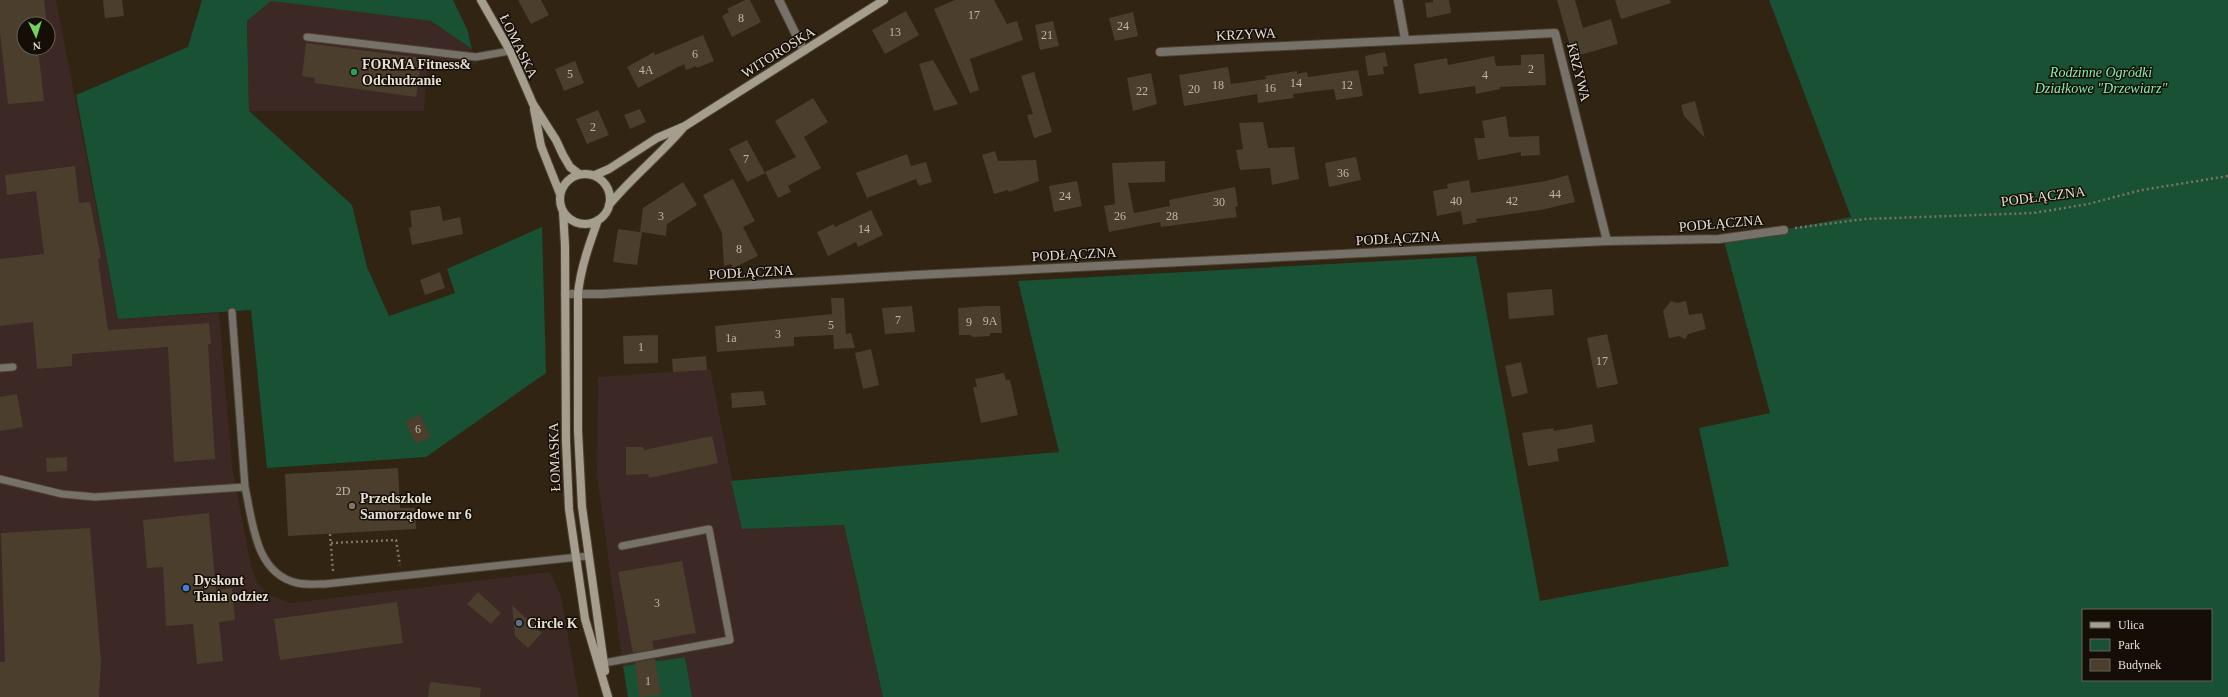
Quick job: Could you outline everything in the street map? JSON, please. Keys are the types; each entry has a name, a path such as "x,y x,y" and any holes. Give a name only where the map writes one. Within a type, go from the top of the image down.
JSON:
{"main road":[{"name":"ŁOMASKA","path":"481,0 510,51 533,104 556,140 563,156 579,174"},
{"name":"WITOROSKA","path":"579,174 594,175 609,169 657,138 685,126 884,0"},
{"name":"ŁOMASKA","path":"533,104 541,146 560,194"},
{"name":"WITOROSKA","path":"578,293 582,266 598,220 630,180 666,148 685,126"},
{"path":"579,174 569,179 560,194 563,212 572,221 579,223 586,224 598,220"},
{"path":"594,175 603,181 609,190 609,205"},
{"name":"ŁOMASKA","path":"563,212 565,246 566,441 569,509 585,619 608,697"},
{"name":"ŁOMASKA","path":"578,293 578,431 582,507 608,697"}],"street":[{"path":"779,0 804,51"},
{"path":"1398,0 1405,39"},
{"name":"KRZYWA","path":"1160,52 1405,39 1556,33 1607,241"},
{"name":"PODŁĄCZNA","path":"565,294 1607,241 1719,239 1784,230"}],"lane":[{"path":"307,37 476,57 510,51"},
{"path":"232,312 245,487 262,557 274,571 285,580 299,584 334,583 588,556"},
{"path":"0,368 13,367"},
{"path":"0,478 62,494 95,497 245,487"},
{"path":"604,663 730,640 709,530 622,546"}],"path":[{"name":"PODŁĄCZNA","path":"1784,230 1865,219 2034,213 2088,204 2142,190 2228,176"},
{"path":"330,534 334,583"},
{"path":"331,543 396,540 402,575"}],"shaded area":[{"path":"0,0 56,0 118,319 219,313 232,466 251,566 257,583 269,595 291,603 550,572 561,596 579,697 0,697"},
{"path":"271,1 431,21 472,49 477,65 428,60 424,111 249,111 247,21"},
{"path":"710,369 742,529 844,525 883,697 692,697 684,657 623,666 597,475 598,377"}],"green space":[{"path":"202,0 453,0 467,29 472,49 431,21 271,1 247,21 249,111 352,205 367,267 389,316 455,293 447,269 542,227 546,373 426,457 267,468 251,310 118,319 76,95 188,47"},
{"name":"Rodzinne Ogródki Działkowe \"Drzewiarz\"","path":"1769,0 2228,0 2228,697 883,697 844,525 742,529 731,481 1059,452 1018,281 1476,256 1540,601 1729,566 1699,428 1770,413 1724,241 1851,217"},
{"path":"685,657 692,697 628,697 623,666"}],"building":[{"path":"0,0 44,0 46,16 16,16 16,56 39,56 44,101 8,104 0,33"},
{"path":"103,0 122,0 124,16 105,18"},
{"path":"518,0 541,0 549,15 531,24"},
{"path":"745,0 750,0 761,22 732,37 722,16 729,12 727,9"},
{"path":"955,0 994,0 1007,24 1017,21 1023,40 970,59 979,90 970,93 934,9"},
{"path":"1433,0 1449,0 1451,13 1427,18 1425,3 1433,2"},
{"path":"1557,0 1575,0 1583,28 1611,19 1618,44 1573,57"},
{"path":"1615,0 1670,0 1671,3 1621,19"},
{"path":"906,11 919,35 885,54 872,30"},
{"path":"1133,12 1138,36 1115,41 1109,18"},
{"path":"1053,21 1059,46 1040,50 1035,25"},
{"path":"703,35 714,61 697,68 696,66 686,70 684,64 638,88 627,67 654,52 655,55"},
{"path":"306,43 422,58 416,97 314,83 315,78 302,76"},
{"path":"1385,52 1388,66 1383,67 1384,74 1368,76 1365,56"},
{"path":"1544,54 1546,85 1500,87 1500,89 1476,94 1475,86 1419,94 1414,64 1447,58 1448,65 1494,56 1496,66 1521,65 1521,55"},
{"path":"933,60 958,104 934,111 919,64"},
{"path":"575,61 584,83 564,91 555,69"},
{"path":"1228,67 1231,84 1266,79 1265,76 1297,71 1297,74 1307,72 1308,77 1358,70 1363,96 1336,100 1334,89 1293,94 1294,98 1258,103 1257,94 1184,106 1179,75"},
{"path":"1034,72 1052,132 1034,138 1027,115 1033,114 1021,76"},
{"path":"1151,73 1157,104 1133,111 1127,78"},
{"path":"813,98 828,122 804,137 821,168 788,186 791,192 778,198 765,172 796,157 775,121"},
{"path":"1695,101 1705,138 1684,116 1681,105"},
{"path":"640,109 646,122 630,129 624,115"},
{"path":"598,110 609,135 587,144 576,119"},
{"path":"1506,116 1509,137 1539,136 1540,155 1521,156 1521,152 1478,160 1474,138 1485,138 1482,121"},
{"path":"1263,122 1268,148 1294,147 1299,179 1272,185 1270,168 1240,170 1236,150 1243,149 1239,123"},
{"path":"747,140 765,173 747,182 729,149"},
{"path":"995,151 998,161 1036,160 1039,181 1009,192 1008,190 994,194 982,155"},
{"path":"907,154 911,166 926,162 932,182 919,186 916,179 867,198 856,173"},
{"path":"1356,157 1361,180 1329,187 1325,163"},
{"path":"1165,161 1165,182 1128,183 1134,213 1170,206 1169,200 1235,187 1238,206 1235,207 1237,217 1161,227 1160,222 1109,232 1104,206 1115,204 1112,163"},
{"path":"75,166 79,203 90,202 101,258 98,259 108,330 209,323 211,344 208,344 215,459 174,462 168,347 72,354 72,366 37,369 33,322 0,326 0,259 44,254 36,191 7,195 5,175"},
{"path":"1568,175 1575,202 1541,210 1476,219 1477,222 1463,225 1461,211 1437,216 1433,191 1448,188 1447,184 1469,180 1471,193 1546,181"},
{"path":"733,179 755,221 743,227 758,256 733,268 731,264 724,266 722,233 703,195"},
{"path":"1077,181 1082,206 1054,212 1049,186"},
{"path":"683,182 697,205 667,224 666,236 642,232 637,265 613,262 618,229 640,232 643,208"},
{"path":"440,206 443,221 460,217 463,234 412,245 409,228 412,227 410,211"},
{"path":"871,210 883,235 858,247 856,242 828,256 817,232 834,224 835,227"},
{"path":"440,272 445,288 425,295 420,280"},
{"path":"1552,289 1554,315 1509,319 1507,293"},
{"path":"831,298 844,298 846,334 851,333 855,348 834,349 833,335 794,337 794,346 717,352 715,326 832,314"},
{"path":"1671,301 1677,303 1686,301 1689,315 1702,313 1706,329 1688,334 1685,339 1679,336 1669,338 1663,311"},
{"path":"912,306 915,332 885,334 882,308"},
{"path":"1000,306 1002,333 990,333 990,336 972,337 971,335 959,335 958,308"},
{"path":"1607,334 1618,384 1597,388 1587,338"},
{"path":"658,335 658,363 624,364 623,336"},
{"path":"871,349 879,385 863,389 855,353"},
{"path":"706,356 707,370 673,372 672,359"},
{"path":"1521,362 1528,393 1512,397 1505,366"},
{"path":"1004,373 1006,380 1010,380 1018,415 981,423 973,387 977,387 975,379"},
{"path":"763,391 766,405 732,408 731,393"},
{"path":"17,394 23,427 0,431 0,397"},
{"path":"420,414 431,437 416,444 405,422"},
{"path":"1592,424 1595,442 1557,449 1559,461 1528,466 1522,433 1553,428 1554,431"},
{"path":"712,436 718,463 649,478 648,474 626,475 626,447 643,447 644,450"},
{"path":"67,457 67,471 47,472 46,458"},
{"path":"398,468 400,508 415,508 416,529 288,536 285,474"},
{"path":"209,513 216,590 232,588 235,620 219,622 223,661 197,664 193,624 166,626 163,567 147,568 143,520"},
{"path":"90,528 101,661 99,697 0,697 0,662 5,662 1,533"},
{"path":"682,561 696,633 652,641 654,649 633,653 618,572"},
{"path":"478,592 501,613 491,624 467,604"},
{"path":"397,602 403,643 280,660 274,619"},
{"path":"512,605 542,633 528,648 515,636"},
{"path":"655,659 661,695 639,697 635,662"},
{"path":"430,682 481,688 480,697 428,697"}],"place":[{"name":"FORMA Fitness& Odchudzanie","path":"354,72"},
{"name":"Przedszkole Samorządowe nr 6","path":"352,506"},
{"name":"Dyskont Tania odziez","path":"186,588"},
{"name":"Circle K","path":"519,623"}]}
